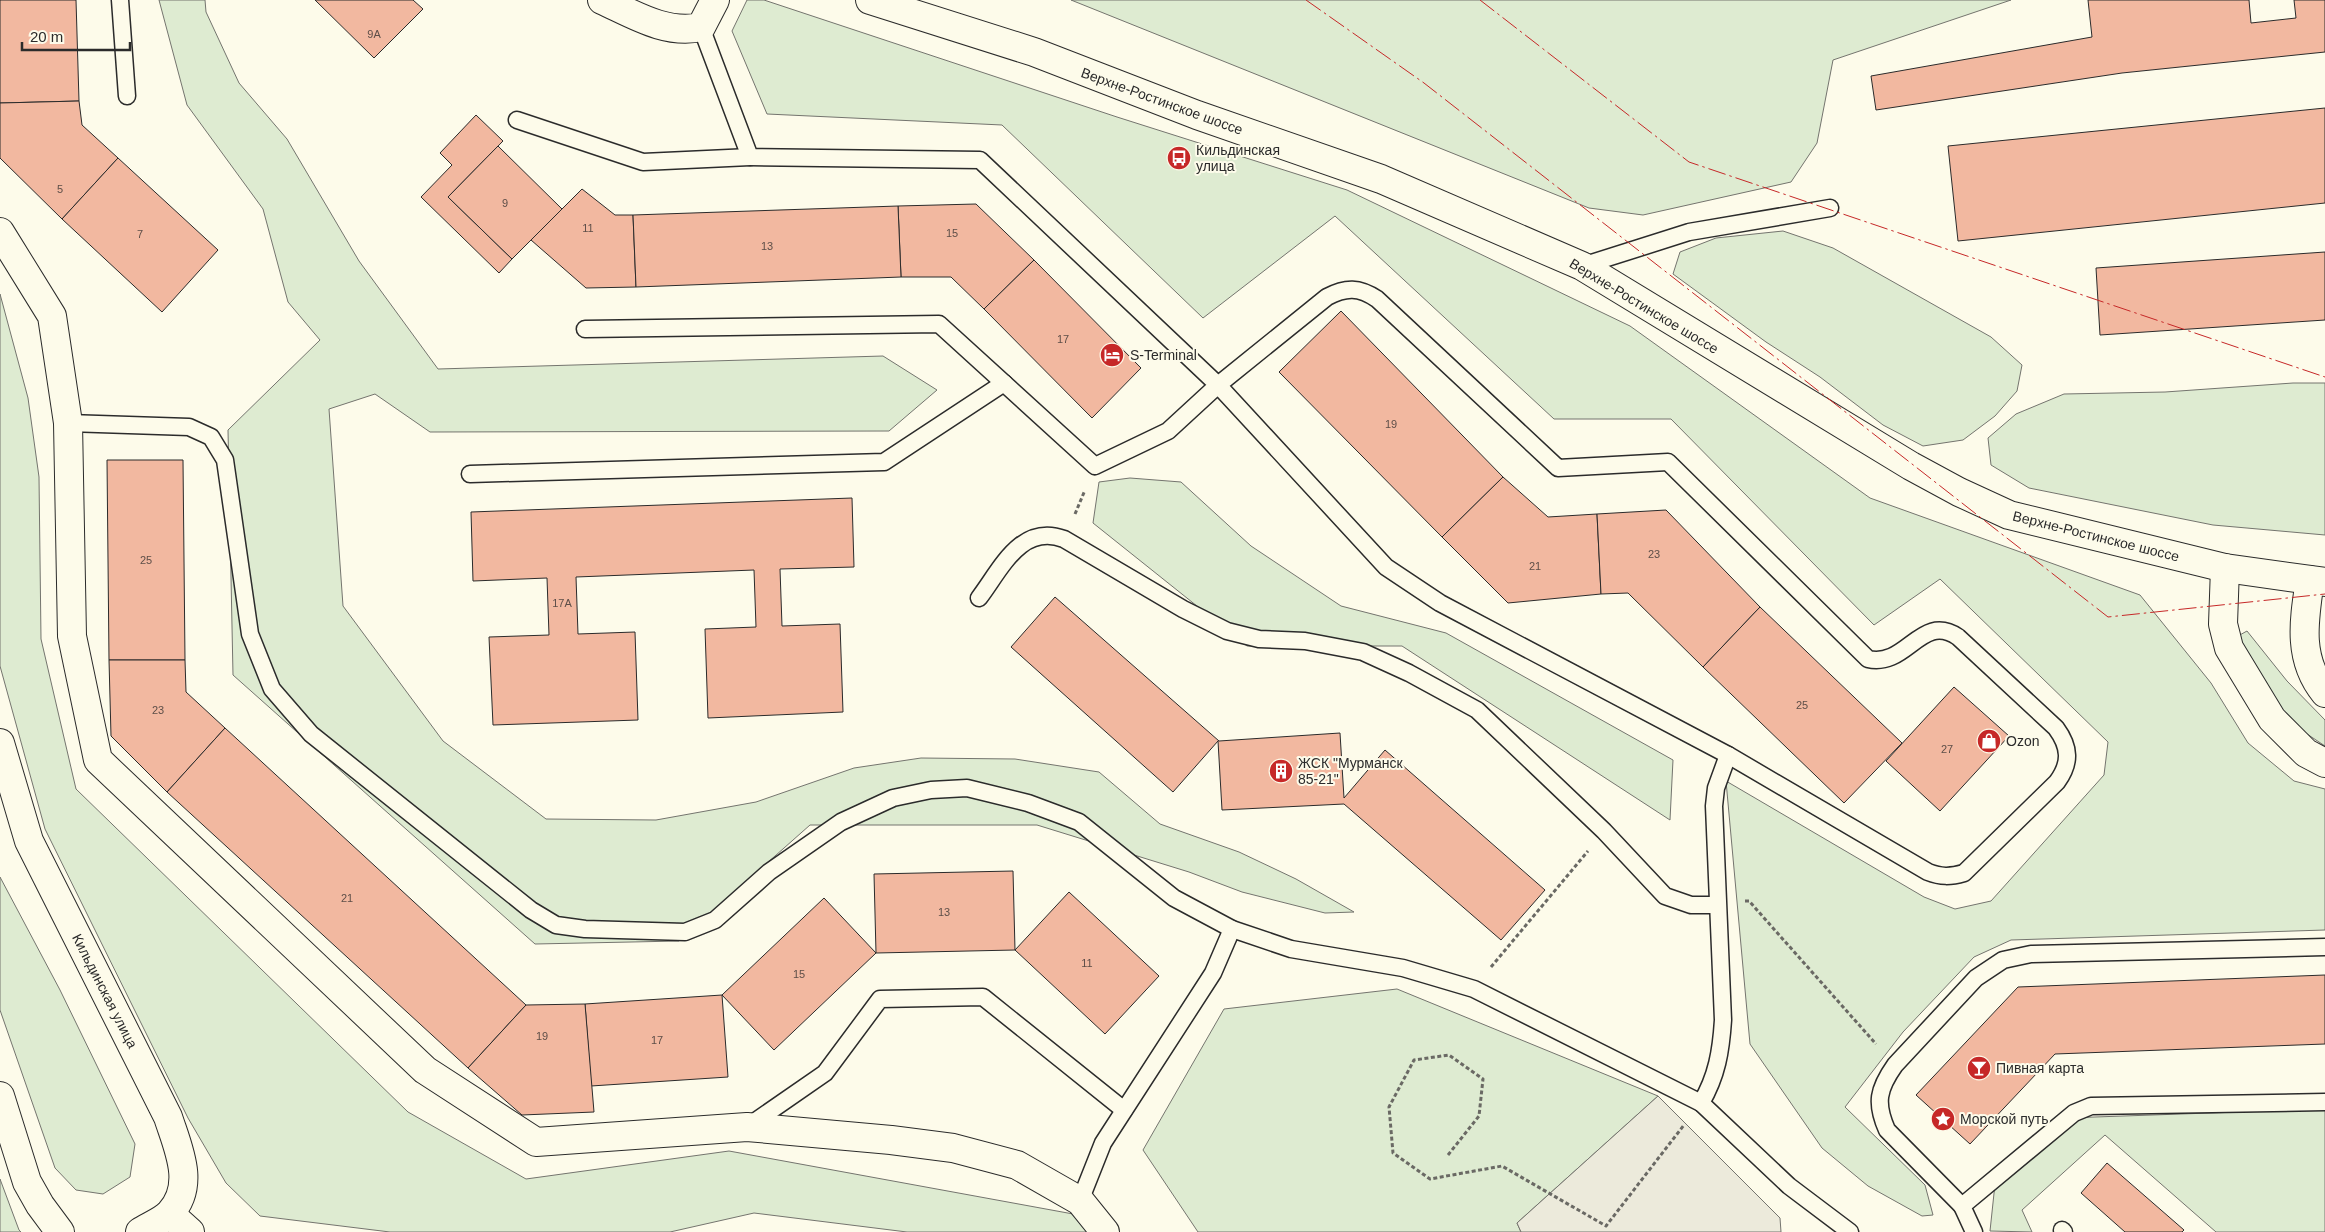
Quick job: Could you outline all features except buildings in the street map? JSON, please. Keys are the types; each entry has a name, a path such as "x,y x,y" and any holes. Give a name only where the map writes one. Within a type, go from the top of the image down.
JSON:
{"street":[{"path":"602,0 658,25 686,30 701,27 715,0"},
{"name":"Верхне-Ростинское шоссе","path":"870,0 1034,52 1196,115 1381,179 1582,266 1911,466 2009,515 2225,568 2318,581"},
{"path":"0,232 52,316 68,423 72,636 98,760 425,1070 536,1142 747,1127 891,1140 953,1148 1017,1165 1080,1201 1105,1232"},
{"path":"2225,568 2223,624 2229,648 2272,719 2306,753 2325,763"},
{"path":"2318,581 2304,619 2304,643 2308,663 2325,693"},
{"name":"Кильдинская улица","path":"0,743 29,841 168,1117 181,1155 185,1188 170,1214"},
{"path":"0,1096 27,1182 40,1206 60,1232"},
{"path":"140,1232 170,1214 190,1232"}],"lane":[{"path":"120,0 127,96"},
{"path":"701,27 750,157"},
{"path":"517,120 643,162 750,157 980,160 1218,386 1386,567 1440,604 1728,755 1928,872 1952,877 1964,874 2057,782 2066,770 2068,756 2065,740 2056,728 1950,631 1932,630 1887,660 1868,659 1668,462 1558,468 1377,299 1365,291 1352,288 1339,290 1327,297 1218,386 1168,431 1095,466 939,324 585,329"},
{"path":"1582,266 1689,232 1830,208"},
{"path":"470,474 884,462 1004,383"},
{"path":"68,423 189,427 211,437 225,460 250,634 272,689 310,734 531,910 556,925 585,929 685,932 714,920 769,872 841,822 893,798 931,790 967,788 1028,803 1079,822 1174,898 1232,929 1291,949 1404,968 1474,989 1701,1103 1789,1186 1850,1232"},
{"path":"979,598 1021,543 1036,536 1052,534 1064,539 1183,609 1227,631 1259,639 1304,641 1363,652 1409,673 1477,710 1604,831 1665,896 1691,905 1717,905"},
{"path":"1701,1103 1713,1084 1721,1052 1723,1020 1714,806 1720,772 1728,755"},
{"path":"1080,1201 1103,1143 1213,973 1232,929"},
{"path":"1974,1232 1962,1206 1887,1130 1880,1115 1879,1098 1884,1082 1895,1066 1976,978 2003,960 2031,954 2325,947"},
{"path":"747,1127 825,1073 880,999 983,997 1124,1110"},
{"path":"1962,1206 2074,1113 2091,1106 2325,1102"}],"path":[{"path":"1064,539 1095,466"},
{"path":"1512,942 1604,831"},
{"path":"1717,905 1749,901 1895,1066"},
{"path":"1448,1154 1479,1116 1483,1079 1450,1054 1414,1060 1389,1107 1393,1153 1430,1179 1502,1166 1606,1226 1701,1103"}],"green space":[{"path":"159,0 205,0 206,12 239,83 287,139 359,261 438,369 883,356 937,390 889,431 430,432 375,394 329,409 343,606 443,741 546,819 656,820 756,802 854,768 921,758 1015,759 1099,772 1160,824 1239,852 1296,879 1354,912 1325,913 1242,892 1189,872 1037,825 810,825 679,941 535,944 233,675 228,430 320,340 288,302 263,209 187,105"},
{"path":"747,0 764,0 1117,117 1347,190 1630,326 1870,498 2140,595 2211,683 2248,743 2294,781 2325,789 2325,930 2011,940 1974,957 1903,1032 1845,1107 1925,1185 1933,1215 1922,1216 1868,1186 1822,1148 1750,1044 1726,781 1924,897 1955,909 1991,901 2104,775 2108,742 1940,579 1874,625 1671,419 1554,419 1335,216 1203,318 1002,125 767,114 732,31"},
{"path":"1071,0 2011,0 1833,60 1817,143 1791,182 1643,215 1589,208"},
{"path":"1783,231 1833,248 1991,337 2022,365 2017,391 1995,416 1963,440 1923,446 1883,425 1820,377 1766,342 1673,274 1680,252 1716,238"},
{"path":"0,294 28,398 39,477 41,639 76,789 408,1112 526,1179 729,1151 1095,1218 1106,1232 907,1232 754,1213 670,1232 390,1232 260,1216 226,1183 188,1118 45,829 0,666"},
{"path":"2293,383 2325,383 2325,535 2213,525 2029,488 1991,465 1988,438 2016,414 2064,394 2165,392"},
{"path":"1130,478 1181,482 1251,546 1341,606 1446,633 1673,760 1670,820 1402,646 1247,646 1093,523 1099,482"},
{"path":"2247,631 2287,681 2325,720 2325,746 2292,724 2247,666 2238,636"},
{"path":"0,877 60,990 135,1144 130,1177 103,1194 76,1190 55,1168 0,1010"},
{"path":"1397,989 1658,1096 1517,1223 1521,1232 1198,1232 1143,1150 1224,1009"},
{"path":"2325,1109 2325,1232 2216,1232 2105,1135 2022,1210 2032,1232 1990,1231 1995,1184 2066,1118"},
{"path":"0,1179 19,1230 21,1232 0,1232"}],"shaded area":[{"path":"1658,1096 1780,1218 1781,1232 1521,1232 1517,1223"}],"power":[{"path":"1306,0 1424,83 2108,617 2325,594"},
{"path":"1480,0 1689,162 2325,377"}],"place":[{"name":"Кильдинская улица","path":"1179,158"},
{"name":"S-Terminal","path":"1112,355"},
{"name":"Ozon","path":"1989,741"},
{"name":"ЖСК \"Мурманск 85-21\"","path":"1281,771"},
{"name":"Пивная карта","path":"1979,1068"},
{"name":"Морской путь","path":"1943,1119"}]}
